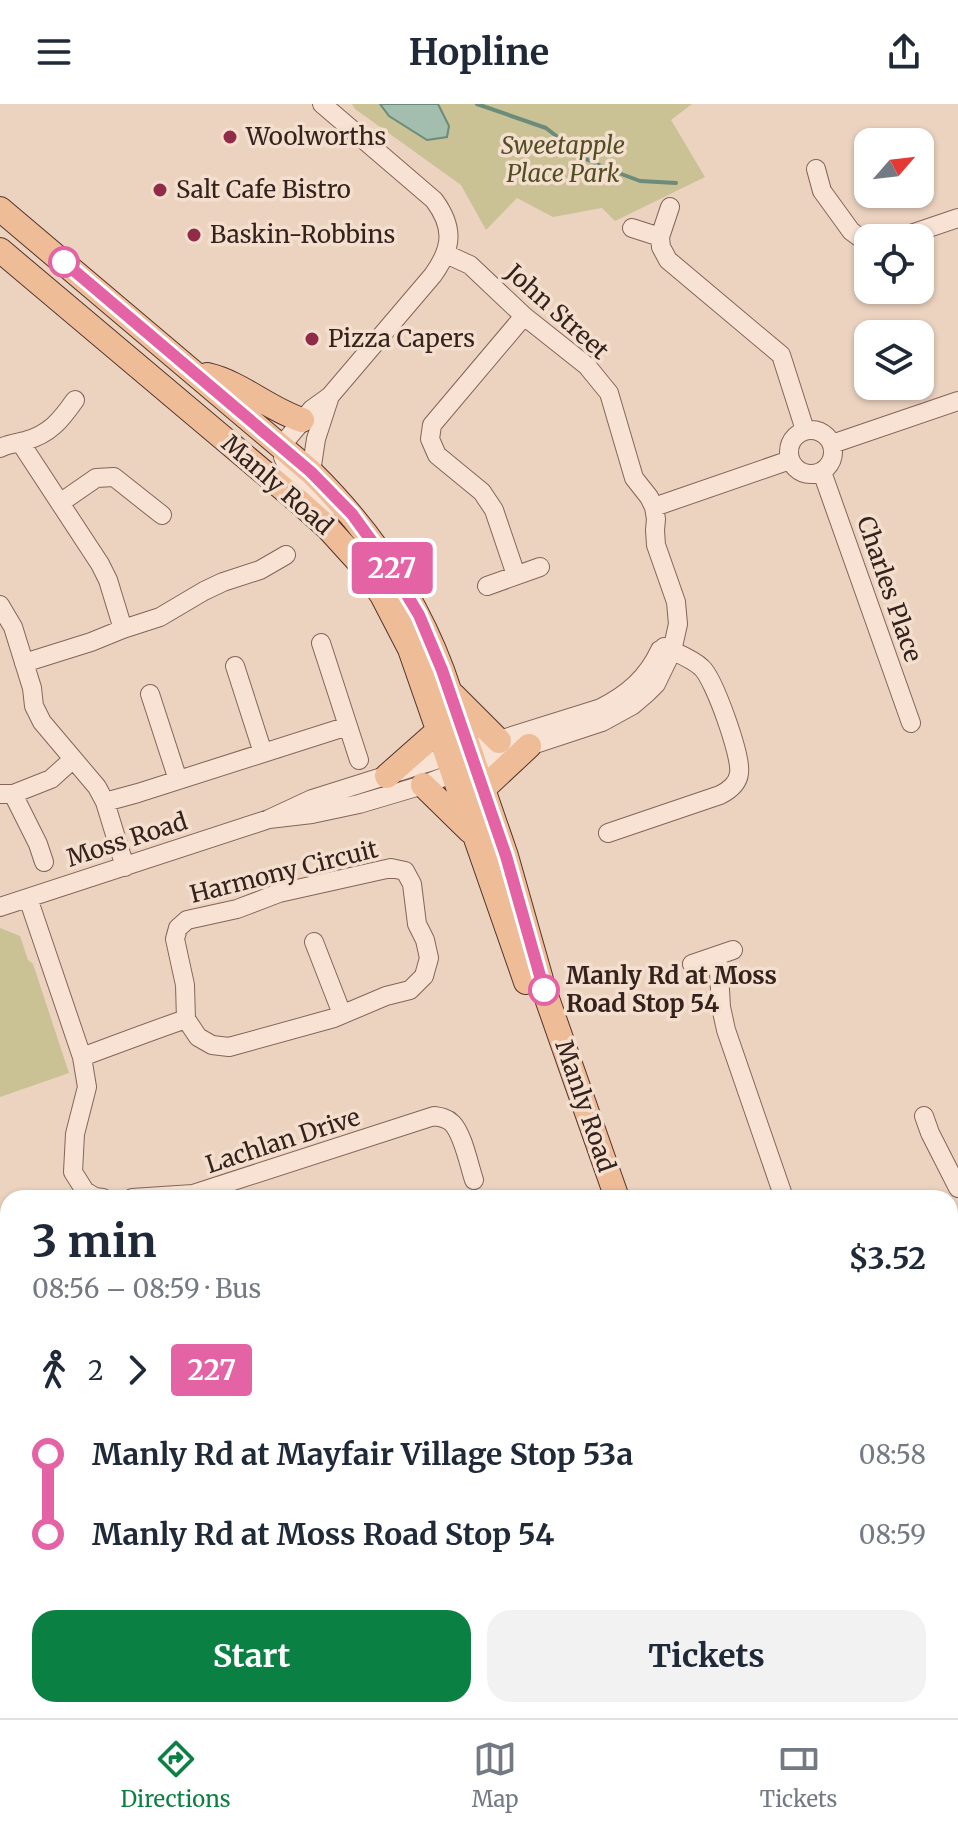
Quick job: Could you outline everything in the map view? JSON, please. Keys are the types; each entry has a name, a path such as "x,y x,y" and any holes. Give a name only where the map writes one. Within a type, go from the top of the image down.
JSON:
{"main road":[{"name":"Manly Road","path":"0,209 284,447 352,514 395,574 428,635 449,690 474,836 596,1190"},
{"name":"Manly Road","path":"0,250 327,527 357,560 382,595 410,649 439,730 483,789 506,856 544,990 614,1190"},
{"path":"193,371 224,379 302,420"},
{"path":"449,690 499,741"},
{"path":"387,776 439,730"},
{"path":"483,789 529,746"},
{"path":"423,785 474,836"}],"street":[{"path":"322,104 434,200 448,224 449,239 446,254 433,275 330,396 312,409 287,439 284,462 324,505 327,527"},
{"path":"816,169 822,191 854,233"},
{"path":"670,207 660,237 668,260 781,355 805,430"},
{"path":"934,226 958,218"},
{"path":"632,228 660,237"},
{"name":"John Street","path":"446,254 470,265 524,316 587,366 609,393 634,478 654,507 656,545 676,602 678,624 656,684 633,705 602,722 529,746 461,761"},
{"path":"516,575 494,510 482,492 437,455 430,439 432,425 524,316"},
{"path":"311,472 316,439 330,396"},
{"path":"0,448 45,433 59,422 75,400"},
{"path":"832,444 958,401"},
{"path":"805,430 823,432 832,444 832,461 822,472 804,474 790,460 788,452 791,441 796,434 805,430"},
{"path":"20,442 104,572 123,629"},
{"path":"654,507 790,460"},
{"name":"Charles Place","path":"822,472 911,723"},
{"path":"60,503 96,478 114,477 162,515"},
{"path":"24,663 160,617 213,586 260,570 286,555"},
{"path":"487,586 540,567"},
{"path":"0,605 13,627 8,648 24,663 34,706 42,722 97,787 105,802 125,867"},
{"path":"321,643 359,760"},
{"path":"608,833 720,795 734,786 738,779 738,755 709,677 695,662 667,649"},
{"name":"John Street","path":"461,761 499,741 601,708 618,699 644,677 667,649"},
{"path":"235,666 263,753"},
{"path":"150,694 178,780"},
{"path":"105,802 348,726"},
{"path":"44,862 38,844 6,794 51,779 72,760"},
{"name":"Moss Road","path":"0,907 269,819 312,799 387,776 461,761"},
{"name":"Moss Road","path":"269,819 342,809 423,785 461,761"},
{"name":"Harmony Circuit","path":"391,868 405,871 412,884 417,924 429,958 424,976 410,990 342,1014 229,1047 212,1045 198,1037 186,1019 185,985 175,939 178,928 187,920 237,909 300,887 391,868"},
{"path":"28,898 80,1051 87,1087 75,1134 73,1172 84,1190"},
{"path":"314,942 342,1014"},
{"path":"692,964 726,953 720,998 726,1030 781,1190"},
{"path":"80,1051 130,1031 144,1033 186,1019"},
{"name":"Lachlan Drive","path":"205,1190 434,1116 453,1123 458,1131 476,1188"},
{"path":"924,1116 958,1186"}],"green space":[{"name":"Sweetapple Place Park","path":"352,104 692,104 671,120 705,177 615,221 602,208 553,217 517,198 486,230 461,185"},
{"path":"0,928 20,936 28,960 33,964 69,1073 0,1097"}],"shaded area":[{"path":"380,104 438,104 449,126 447,137 427,140 389,116"}],"waterway":[{"path":"477,104 546,128 586,159 608,169 640,181 676,183"}],"bus line":[{"name":"227","path":"64,262 284,447 332,492 372,539 407,592 442,670 506,856 544,990"}],"place":[{"name":"Woolworths","path":"230,137"},
{"name":"Salt Cafe Bistro","path":"160,190"},
{"name":"Baskin-Robbins","path":"194,235"},
{"name":"Pizza Capers","path":"312,339"},
{"name":"Manly Rd at Moss Road Stop 54","path":"544,990"}]}
